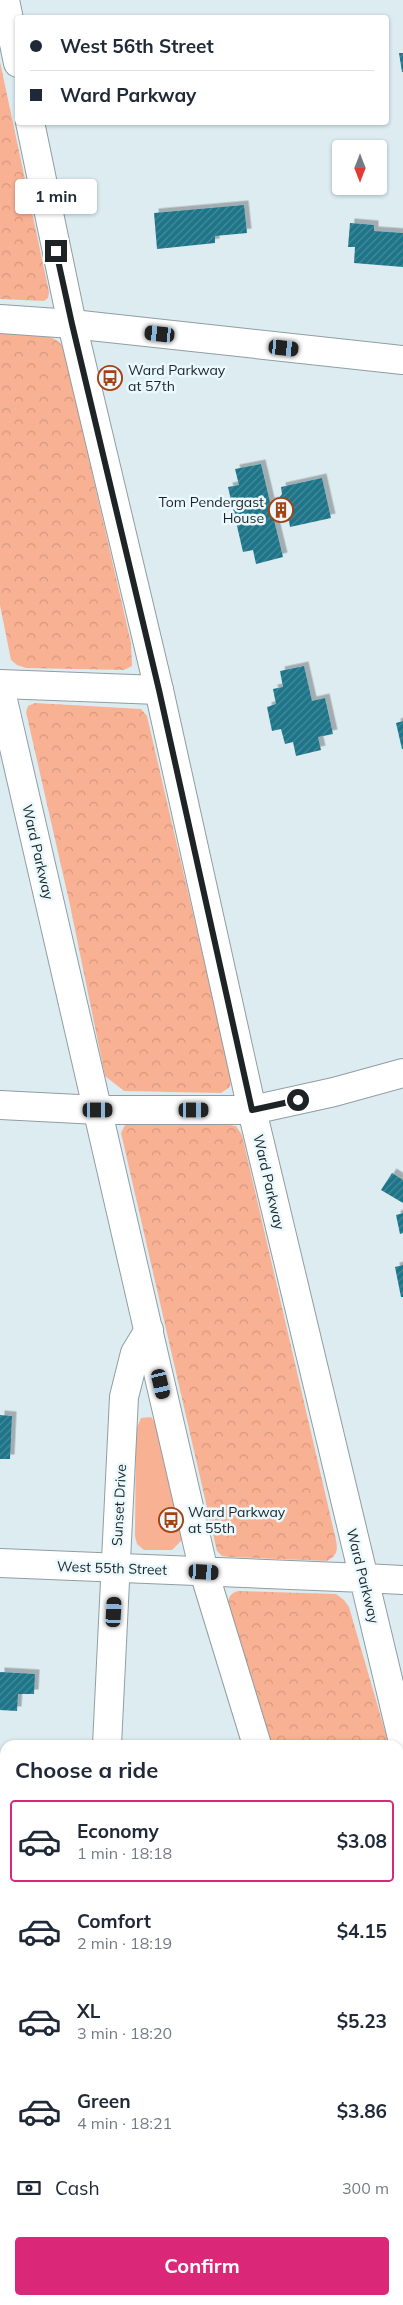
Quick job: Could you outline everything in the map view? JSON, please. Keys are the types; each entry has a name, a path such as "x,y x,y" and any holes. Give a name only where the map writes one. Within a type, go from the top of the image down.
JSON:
{"main road":[{"path":"4,0 15,50"},
{"name":"Ward Parkway","path":"31,125 72,324 159,690 252,1110 403,1740"},
{"path":"0,318 403,360"},
{"path":"0,686 159,690"},
{"name":"Ward Parkway","path":"0,686 204,1572 255,1740"},
{"path":"0,1105 98,1110 252,1110 334,1092 403,1072"},
{"name":"Sunset Drive","path":"107,1740 124,1397 135,1353 149,1330"},
{"name":"West 55th Street","path":"0,1563 403,1580"}],"green space":[{"path":"0,62 49,292 48,298 44,301 0,299"},
{"path":"0,331 42,335 50,337 63,346 131,643 132,666 124,670 26,668 17,665 11,660 0,605"},
{"path":"35,703 141,709 147,716 231,1077 230,1087 221,1093 124,1091 105,1076 70,905 26,712 28,706"},
{"path":"139,1123 224,1124 236,1126 242,1135 336,1540 336,1552 327,1561 231,1557 222,1556 217,1551 121,1133 125,1125"},
{"path":"151,1417 157,1425 182,1540 172,1550 144,1550 137,1544 135,1536 136,1430 141,1418"},
{"path":"238,1591 336,1594 344,1600 349,1607 388,1740 263,1740 228,1609 229,1597"}],"building":[{"path":"399,53 403,53 403,72 402,72"},
{"path":"244,205 247,233 215,236 215,243 157,249 154,213"},
{"path":"350,223 374,225 374,231 403,233 403,267 354,263 355,247 348,247"},
{"name":"Tom Pendergast House","path":"261,464 270,502 277,501 282,494 281,487 322,478 331,518 290,527 289,521 274,520 283,557 256,564 253,550 243,552 228,487 239,485 235,469"},
{"path":"304,666 312,701 325,698 333,734 318,737 321,750 296,756 293,742 285,744 281,729 272,731 267,707 276,704 273,689 283,687 280,671"},
{"path":"403,721 403,749 402,749 396,723"},
{"path":"392,1173 403,1180 403,1203 381,1190"},
{"path":"403,1213 403,1233 400,1234 396,1215"},
{"path":"403,1265 403,1297 401,1297 395,1267"},
{"path":"0,1415 12,1416 10,1459 0,1459"},
{"path":"0,1672 35,1674 34,1694 18,1694 17,1711 0,1710"}],"place":[{"name":"Ward Parkway at 57th","path":"110,378"},
{"name":"Tom Pendergast House","path":"281,510"},
{"name":"Ward Parkway at 55th","path":"171,1520"}],"route":[{"path":"56,251 159,690 252,1110 298,1100"}]}
